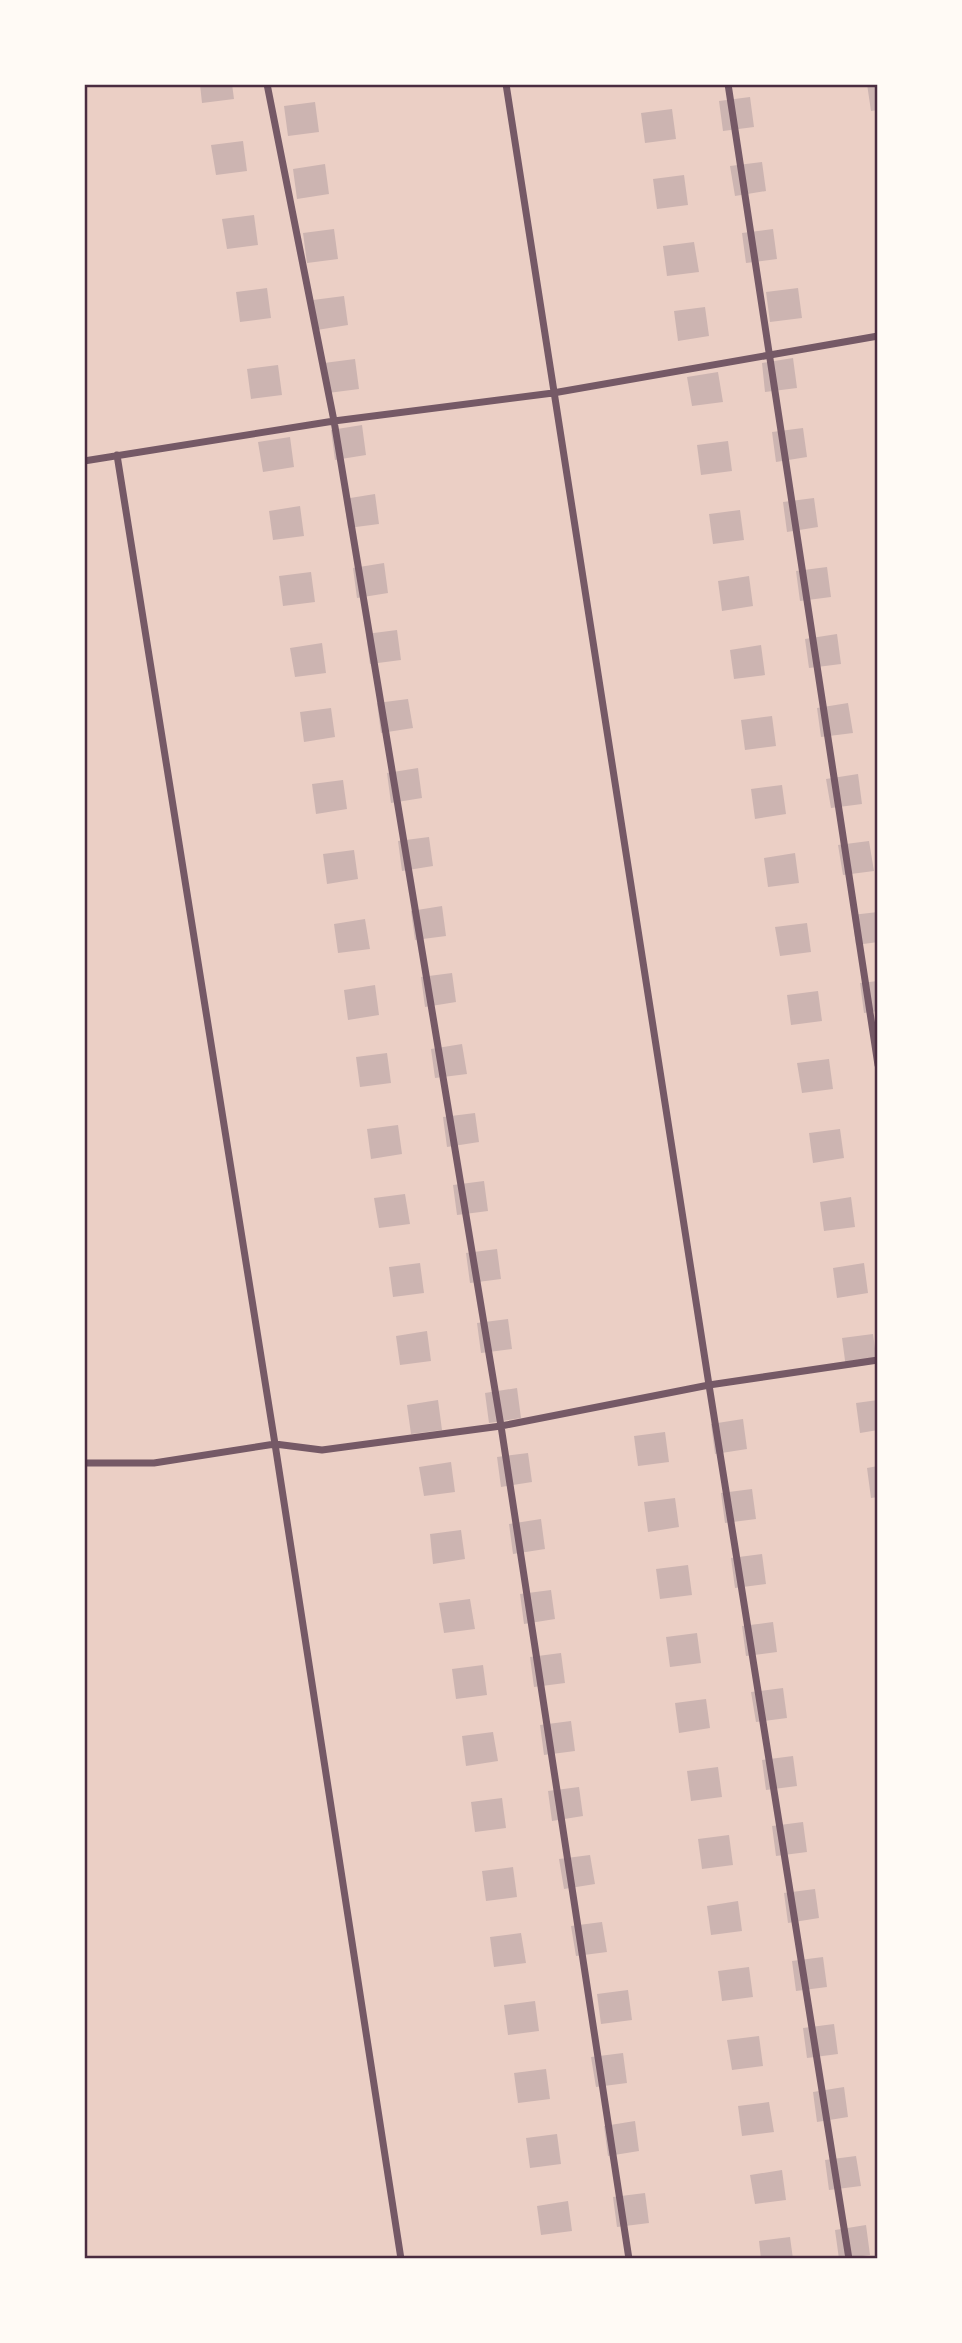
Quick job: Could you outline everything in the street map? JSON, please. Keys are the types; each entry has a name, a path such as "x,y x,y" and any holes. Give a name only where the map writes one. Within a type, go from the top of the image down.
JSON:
{"street":[{"path":"267,84 334,421 501,1426 629,2259"},
{"path":"506,84 709,1385 849,2259"},
{"path":"728,84 878,1065"},
{"path":"84,461 334,421 553,393 878,336"},
{"path":"117,455 275,1444 401,2259"},
{"path":"84,1463 154,1463 275,1444 322,1450 501,1426 709,1385 878,1360"}],"shaded area":[{"path":"84,84 878,84 878,2259 84,2259"}],"building":[{"path":"200,84 232,84 234,99 202,103"},
{"path":"867,84 878,84 878,110 871,111"},
{"path":"750,97 754,127 723,131 719,101"},
{"path":"315,102 319,132 288,136 284,106"},
{"path":"672,109 676,139 645,143 641,113"},
{"path":"243,141 247,171 216,175 211,145"},
{"path":"762,162 766,191 735,196 730,166"},
{"path":"325,164 329,194 297,199 293,169"},
{"path":"684,175 688,205 657,209 653,179"},
{"path":"254,215 258,245 227,249 222,219"},
{"path":"334,229 338,259 307,263 303,233"},
{"path":"773,229 777,259 746,263 742,233"},
{"path":"694,242 699,272 667,276 663,246"},
{"path":"267,288 271,318 240,322 236,292"},
{"path":"798,288 802,318 770,322 766,292"},
{"path":"344,296 348,325 317,330 313,300"},
{"path":"705,307 709,336 678,341 674,311"},
{"path":"793,358 797,388 765,392 762,363"},
{"path":"355,359 359,389 328,393 324,363"},
{"path":"278,365 282,395 251,399 247,369"},
{"path":"718,372 723,402 692,406 687,377"},
{"path":"362,425 366,455 335,460 331,430"},
{"path":"803,428 807,457 776,462 772,432"},
{"path":"290,437 294,467 263,472 258,442"},
{"path":"728,441 732,471 701,475 697,445"},
{"path":"375,494 379,524 348,528 344,499"},
{"path":"814,498 818,527 787,532 783,502"},
{"path":"300,506 304,536 273,540 269,511"},
{"path":"740,510 744,540 713,544 709,514"},
{"path":"384,563 388,593 357,598 353,568"},
{"path":"827,567 831,597 800,601 796,571"},
{"path":"311,572 315,602 283,606 279,576"},
{"path":"749,576 753,606 722,611 718,581"},
{"path":"397,630 401,660 370,664 366,634"},
{"path":"837,634 841,664 809,668 805,639"},
{"path":"322,643 326,673 295,677 290,648"},
{"path":"761,645 765,675 734,679 730,650"},
{"path":"408,699 413,728 381,733 377,703"},
{"path":"848,703 853,733 821,737 817,708"},
{"path":"331,708 335,737 304,742 300,712"},
{"path":"772,716 776,746 745,750 741,720"},
{"path":"418,768 422,798 391,803 387,773"},
{"path":"858,774 862,804 831,808 826,779"},
{"path":"343,780 347,809 316,814 312,784"},
{"path":"782,785 786,814 755,819 751,789"},
{"path":"429,837 433,866 402,871 398,841"},
{"path":"869,841 874,871 843,875 838,845"},
{"path":"354,850 358,879 327,884 323,854"},
{"path":"795,853 799,883 768,887 764,858"},
{"path":"442,906 446,936 415,940 411,911"},
{"path":"878,912 878,942 856,945 852,915"},
{"path":"365,919 370,949 338,953 334,924"},
{"path":"807,923 811,952 780,956 775,927"},
{"path":"452,973 456,1002 425,1007 421,977"},
{"path":"878,981 878,1011 864,1013 860,983"},
{"path":"375,985 379,1015 348,1020 344,990"},
{"path":"818,991 822,1021 791,1025 787,995"},
{"path":"462,1044 467,1074 435,1078 431,1049"},
{"path":"387,1053 391,1083 360,1087 356,1057"},
{"path":"829,1059 833,1089 802,1093 797,1063"},
{"path":"475,1113 479,1142 447,1147 443,1117"},
{"path":"398,1125 402,1154 371,1159 367,1129"},
{"path":"840,1129 844,1158 813,1163 809,1133"},
{"path":"484,1181 488,1211 457,1215 453,1185"},
{"path":"405,1194 410,1224 379,1228 374,1198"},
{"path":"851,1197 855,1227 824,1231 820,1202"},
{"path":"497,1249 501,1279 470,1283 466,1253"},
{"path":"420,1263 424,1293 393,1297 389,1267"},
{"path":"864,1263 868,1293 837,1298 833,1268"},
{"path":"508,1319 512,1349 481,1353 477,1323"},
{"path":"427,1331 431,1361 400,1365 396,1336"},
{"path":"873,1334 877,1363 846,1368 842,1338"},
{"path":"517,1388 521,1418 489,1423 485,1393"},
{"path":"438,1400 442,1430 411,1434 407,1405"},
{"path":"878,1400 878,1430 860,1433 856,1403"},
{"path":"743,1419 747,1449 715,1454 711,1424"},
{"path":"665,1432 669,1462 638,1466 634,1436"},
{"path":"528,1453 532,1482 501,1487 497,1457"},
{"path":"451,1462 455,1492 424,1496 419,1467"},
{"path":"878,1466 878,1497 871,1498 867,1468"},
{"path":"752,1489 756,1519 725,1523 721,1493"},
{"path":"675,1498 679,1527 648,1532 644,1502"},
{"path":"541,1519 545,1549 513,1554 509,1524"},
{"path":"461,1530 465,1559 433,1564 430,1534"},
{"path":"762,1554 766,1584 735,1588 731,1558"},
{"path":"688,1565 692,1595 660,1599 656,1569"},
{"path":"551,1590 555,1619 524,1624 520,1594"},
{"path":"470,1599 475,1629 444,1633 439,1603"},
{"path":"773,1622 777,1652 746,1656 742,1626"},
{"path":"697,1633 701,1663 670,1667 666,1637"},
{"path":"561,1653 565,1683 534,1687 530,1657"},
{"path":"483,1665 487,1695 456,1699 452,1669"},
{"path":"783,1688 787,1718 756,1722 751,1692"},
{"path":"706,1699 710,1728 679,1733 675,1703"},
{"path":"571,1721 575,1751 544,1755 540,1725"},
{"path":"493,1732 498,1761 466,1766 462,1736"},
{"path":"793,1756 797,1786 766,1790 762,1760"},
{"path":"718,1767 722,1797 691,1801 687,1771"},
{"path":"579,1787 583,1816 552,1821 548,1791"},
{"path":"502,1798 506,1828 475,1832 471,1802"},
{"path":"803,1822 807,1852 776,1856 772,1826"},
{"path":"729,1835 733,1865 702,1869 698,1839"},
{"path":"590,1855 595,1884 564,1889 559,1859"},
{"path":"513,1867 517,1897 486,1901 482,1871"},
{"path":"815,1889 819,1918 788,1923 784,1893"},
{"path":"738,1901 742,1931 711,1935 707,1906"},
{"path":"602,1922 607,1952 576,1956 571,1926"},
{"path":"521,1933 526,1963 494,1967 490,1937"},
{"path":"823,1957 827,1987 796,1991 792,1961"},
{"path":"749,1967 753,1997 722,2001 718,1971"},
{"path":"628,1990 632,2020 601,2024 597,1994"},
{"path":"535,2001 539,2031 508,2035 504,2005"},
{"path":"834,2024 838,2054 807,2058 803,2028"},
{"path":"759,2036 763,2066 732,2070 727,2040"},
{"path":"623,2053 627,2083 596,2087 591,2057"},
{"path":"546,2069 550,2099 518,2103 514,2073"},
{"path":"844,2087 848,2117 817,2122 813,2092"},
{"path":"769,2102 774,2132 742,2136 738,2106"},
{"path":"635,2121 639,2151 608,2156 604,2126"},
{"path":"557,2134 561,2164 530,2168 526,2138"},
{"path":"856,2156 861,2186 829,2190 825,2160"},
{"path":"782,2170 786,2200 755,2204 750,2175"},
{"path":"645,2193 649,2223 617,2227 613,2197"},
{"path":"568,2201 572,2231 541,2235 537,2206"},
{"path":"866,2225 870,2255 839,2259 835,2230"},
{"path":"790,2237 793,2259 761,2259 759,2241"}]}
